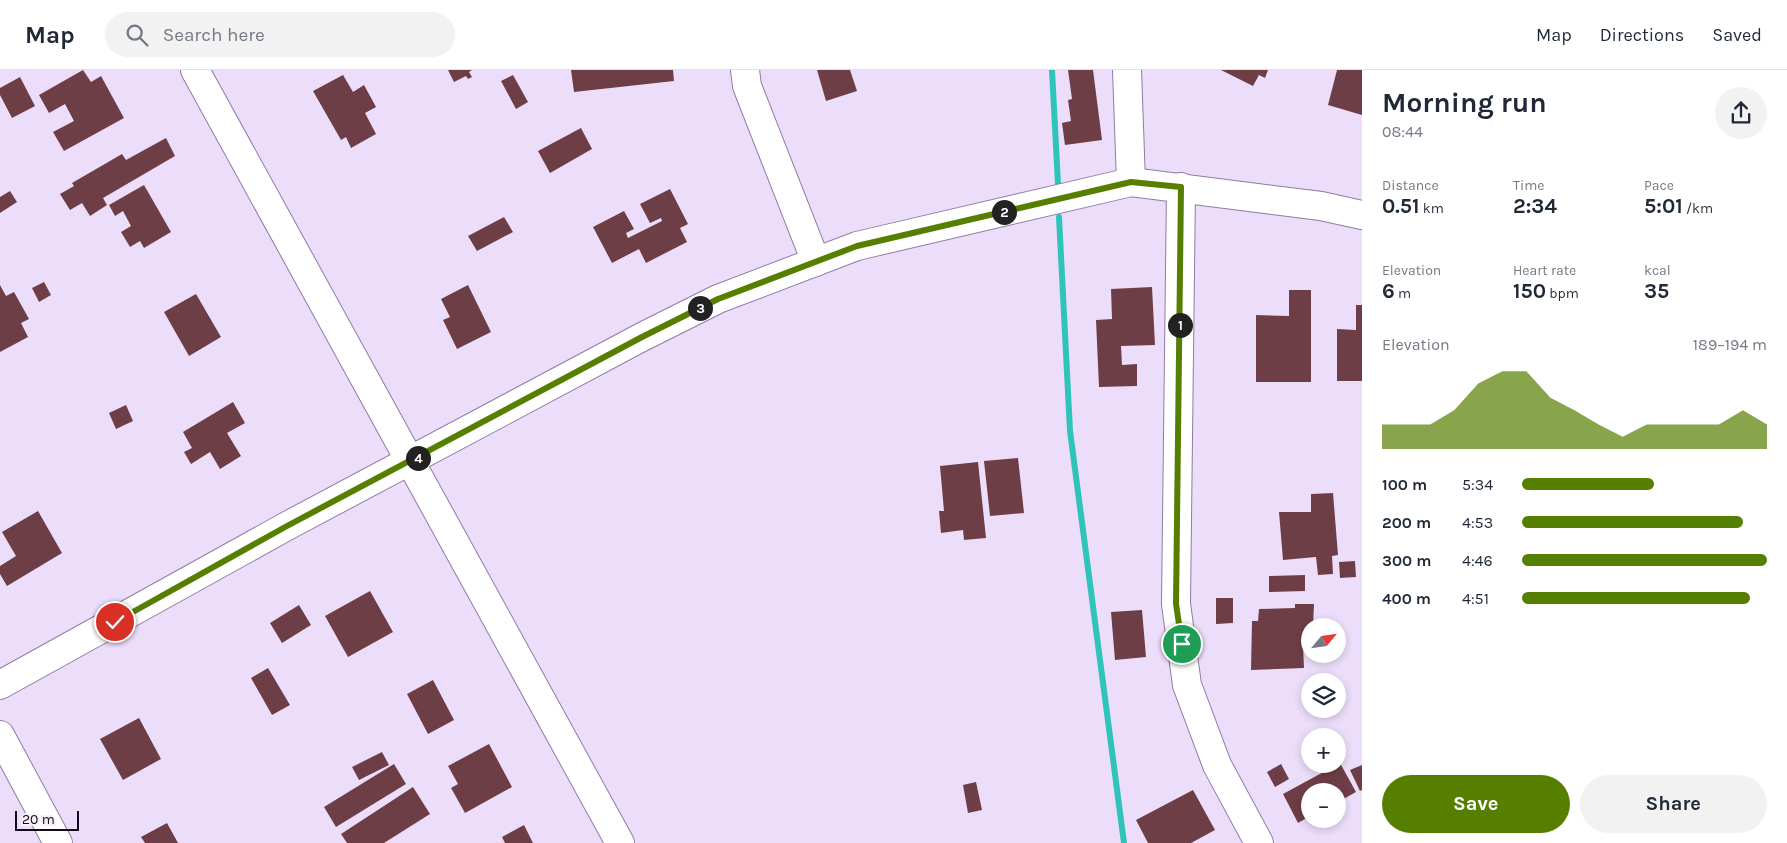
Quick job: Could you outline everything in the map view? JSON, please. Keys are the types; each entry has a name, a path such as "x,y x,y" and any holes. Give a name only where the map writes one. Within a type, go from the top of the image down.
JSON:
{"street":[{"path":"195,70 620,843"},
{"path":"745,70 747,86 816,262"},
{"path":"1127,70 1131,182"},
{"path":"0,685 287,526 411,462 642,337 710,303 857,246 1131,182 1321,206 1362,215"},
{"path":"1181,187 1176,604 1187,685 1217,765 1259,843"},
{"path":"0,735 58,843"}],"building":[{"path":"83,70 91,82 101,76 124,118 64,151 53,132 74,121 65,104 49,113 39,95"},
{"path":"448,70 472,70 469,72 472,77 468,79 466,76 454,82"},
{"path":"571,70 673,70 674,81 574,92"},
{"path":"817,70 850,70 857,91 826,101"},
{"path":"1068,70 1093,70 1102,140 1065,145 1062,123 1071,121 1068,100 1072,99"},
{"path":"1221,70 1268,70 1265,78 1259,75 1253,86"},
{"path":"1337,70 1362,70 1362,115 1328,105"},
{"path":"343,75 353,92 364,85 376,107 365,113 376,134 351,148 346,137 341,140 313,91"},
{"path":"513,75 528,102 516,109 501,81"},
{"path":"20,77 35,106 12,118 0,95 0,88"},
{"path":"581,128 592,149 550,173 538,151"},
{"path":"166,138 175,156 103,198 107,205 90,216 82,203 70,210 60,194 74,186 72,183 122,154 126,160"},
{"path":"144,185 171,232 144,248 140,241 130,247 121,232 131,226 123,211 115,216 109,205"},
{"path":"670,189 688,224 680,228 687,242 646,263 639,249 612,263 593,227 624,211 634,229 626,233 628,238 662,221 661,218 650,223 640,204"},
{"path":"10,191 17,202 0,213 0,197"},
{"path":"504,217 513,232 477,251 468,236"},
{"path":"44,282 51,295 39,302 32,288"},
{"path":"0,285 6,296 14,292 29,319 21,323 28,337 0,352"},
{"path":"468,285 491,332 457,349 443,320 450,317 441,299"},
{"path":"1152,287 1155,345 1121,346 1122,365 1137,364 1137,386 1099,387 1096,320 1112,319 1111,289"},
{"path":"1289,290 1311,290 1311,382 1256,382 1256,315 1289,316"},
{"path":"196,294 221,337 189,356 164,312"},
{"path":"1356,305 1362,305 1362,381 1337,381 1337,329 1356,330"},
{"path":"233,402 245,423 227,433 241,456 220,469 210,452 191,464 184,452 192,448 183,432"},
{"path":"126,405 133,421 116,429 109,413"},
{"path":"1018,458 1024,513 990,516 984,461"},
{"path":"978,462 986,538 964,540 963,530 941,533 939,511 944,511 940,466"},
{"path":"1333,493 1338,555 1332,556 1333,574 1318,575 1316,557 1283,560 1279,512 1311,512 1311,494"},
{"path":"38,511 62,553 7,586 0,574 0,566 16,556 2,532"},
{"path":"1355,561 1356,577 1340,578 1339,562"},
{"path":"1305,575 1305,591 1269,592 1269,576"},
{"path":"370,591 393,632 348,657 325,616"},
{"path":"1216,598 1233,598 1233,623 1216,624"},
{"path":"1295,604 1314,604 1313,618 1301,618 1301,663 1304,663 1304,668 1251,670 1252,621 1258,621 1259,609 1295,608"},
{"path":"299,605 311,625 282,643 270,623"},
{"path":"1142,610 1146,657 1115,660 1111,612"},
{"path":"268,668 290,705 272,715 251,678"},
{"path":"433,680 454,720 428,734 407,694"},
{"path":"139,718 161,759 123,780 100,739"},
{"path":"489,744 512,787 465,813 451,788 458,784 448,766"},
{"path":"382,752 389,765 359,780 352,767"},
{"path":"394,764 406,784 336,827 324,807"},
{"path":"1281,764 1289,779 1275,787 1267,772"},
{"path":"1362,765 1362,790 1360,791 1350,770"},
{"path":"1322,773 1346,773 1356,792 1346,798 1346,783 1303,783"},
{"path":"976,782 982,810 968,813 963,785"},
{"path":"1301,784 1301,821 1298,823 1283,794"},
{"path":"413,787 430,814 384,843 347,843 341,834"},
{"path":"1193,790 1215,830 1191,843 1148,843 1136,820"},
{"path":"167,823 178,843 145,843 141,837"},
{"path":"524,825 533,843 505,843 502,837"}],"waterway":[{"path":"1052,70 1058,184"},
{"path":"1059,217 1070,431 1124,843"}],"route":[{"path":"115,622 287,526 411,462 642,337 718,299 857,246 1131,182 1181,187 1176,604 1182,644"}]}
